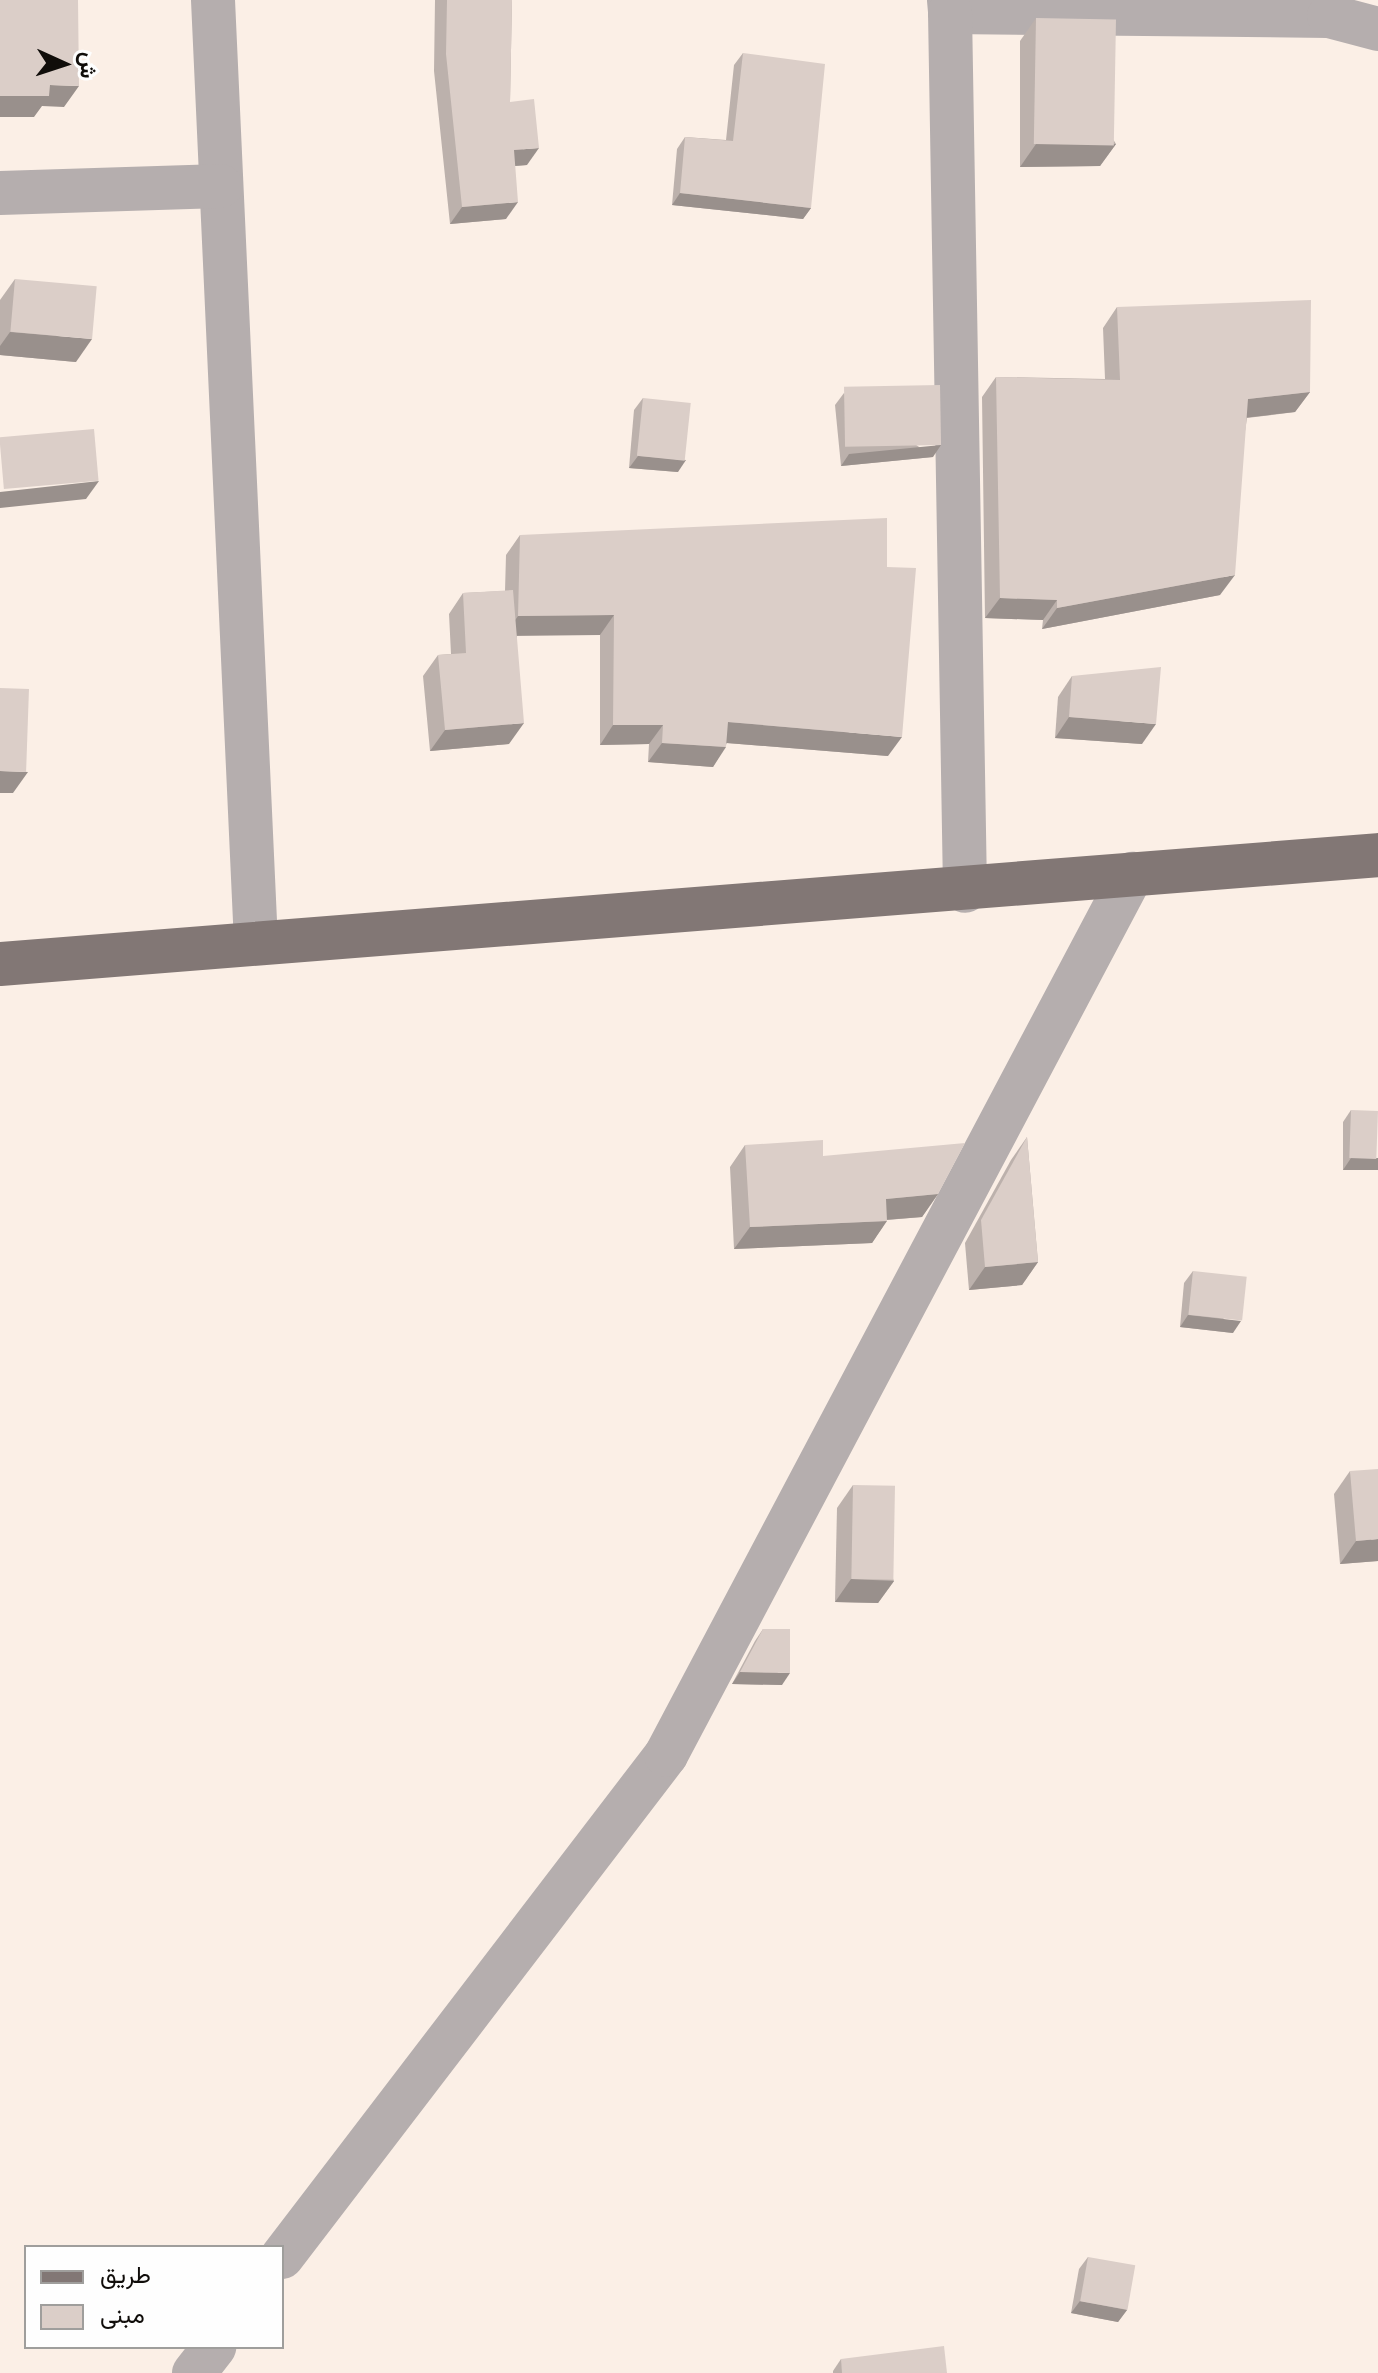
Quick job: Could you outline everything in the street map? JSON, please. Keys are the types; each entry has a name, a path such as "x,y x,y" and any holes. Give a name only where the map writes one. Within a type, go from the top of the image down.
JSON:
{"main road":[{"path":"0,964 965,891 1132,874 1378,855"}],"street":[{"path":"213,0 256,943"},
{"path":"965,891 950,6 1329,16 1378,29"},
{"path":"0,193 221,186"},
{"path":"284,2254 666,1755 1132,874"},
{"path":"194,2373 212,2349"}],"building":[{"path":"0,0 78,0 79,86 50,85 49,96 0,96"},
{"path":"447,0 512,0 510,102 534,99 539,148 514,150 518,202 462,207 446,54"},
{"path":"1036,18 1116,19 1114,145 1034,144"},
{"path":"743,53 825,64 811,208 680,193 685,137 733,141"},
{"path":"15,279 97,286 92,339 10,332"},
{"path":"1311,300 1310,392 1248,399 1235,575 1057,608 1057,600 1000,598 996,377 1120,380 1117,307"},
{"path":"940,385 941,445 845,447 844,387"},
{"path":"643,398 691,403 685,461 637,456"},
{"path":"94,429 99,481 4,489 0,437"},
{"path":"887,518 887,567 916,568 902,737 728,722 726,747 662,743 663,725 613,725 614,615 518,616 520,535"},
{"path":"513,590 524,723 445,730 438,655 466,653 463,593"},
{"path":"1161,667 1156,724 1069,717 1072,676"},
{"path":"0,688 29,689 26,772 0,771"},
{"path":"1351,1110 1378,1111 1376,1159 1349,1158"},
{"path":"1027,1137 1038,1262 985,1267 981,1220"},
{"path":"823,1140 823,1156 965,1143 938,1194 886,1199 887,1221 750,1227 745,1145"},
{"path":"1193,1271 1247,1277 1242,1320 1188,1315"},
{"path":"1378,1469 1378,1539 1356,1541 1350,1471"},
{"path":"853,1485 895,1486 893,1580 851,1579"},
{"path":"763,1629 790,1629 790,1673 740,1672"},
{"path":"1088,2257 1135,2265 1127,2310 1080,2301"},
{"path":"944,2346 947,2373 842,2373 841,2359"}]}
